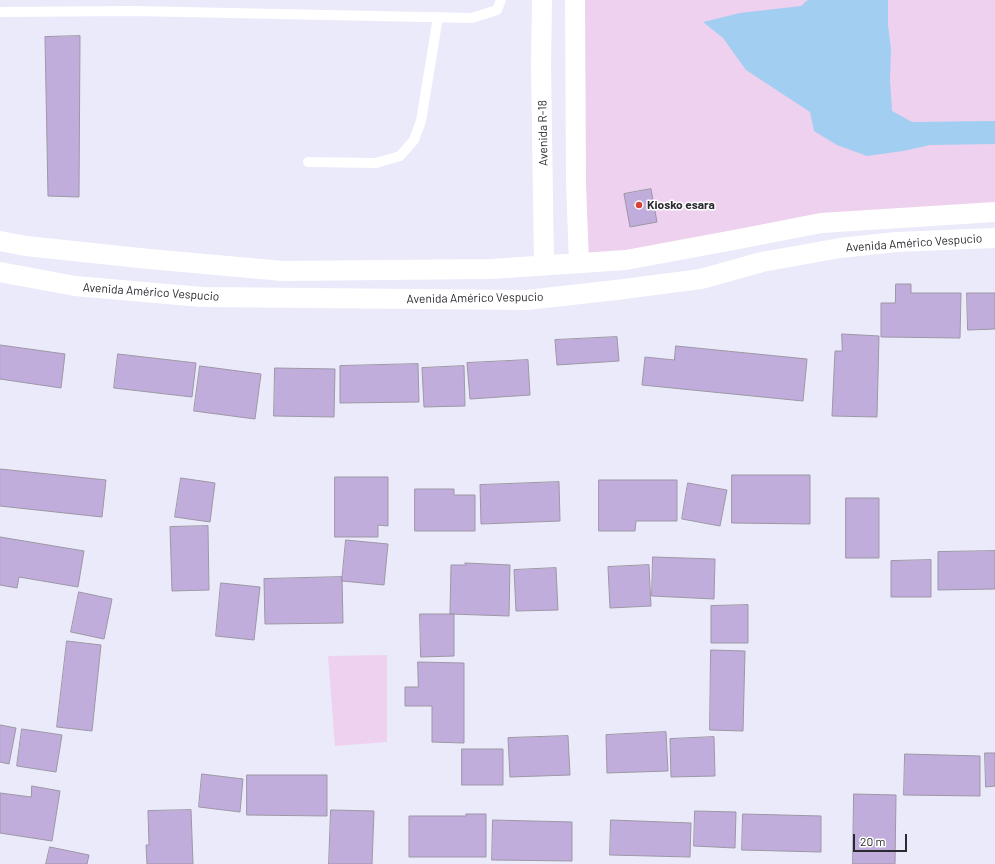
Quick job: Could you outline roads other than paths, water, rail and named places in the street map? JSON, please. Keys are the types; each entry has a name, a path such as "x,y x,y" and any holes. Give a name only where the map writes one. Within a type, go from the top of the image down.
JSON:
{"street":[{"name":"Avenida R-18","path":"542,0 541,65 544,265"},
{"path":"575,0 576,183 579,263"},
{"path":"0,241 26,246 283,271 491,269 626,260 821,223 995,212"},
{"name":"Avenida Américo Vespucio","path":"0,272 75,286 202,298 527,300 701,279 762,262 840,248 896,242 995,238"}],"lane":[{"path":"0,12 134,11 472,18 497,10 501,0"},
{"path":"308,162 376,163 400,156 414,140 421,121 438,17"}],"water":[{"path":"808,0 888,0 888,25 891,49 890,80 892,111 912,122 995,121 995,144 930,145 903,151 867,156 837,145 814,131 810,112 746,70 723,38 703,22 740,13 801,6"}],"place":[{"name":"Kiosko esara","path":"639,205"}]}
